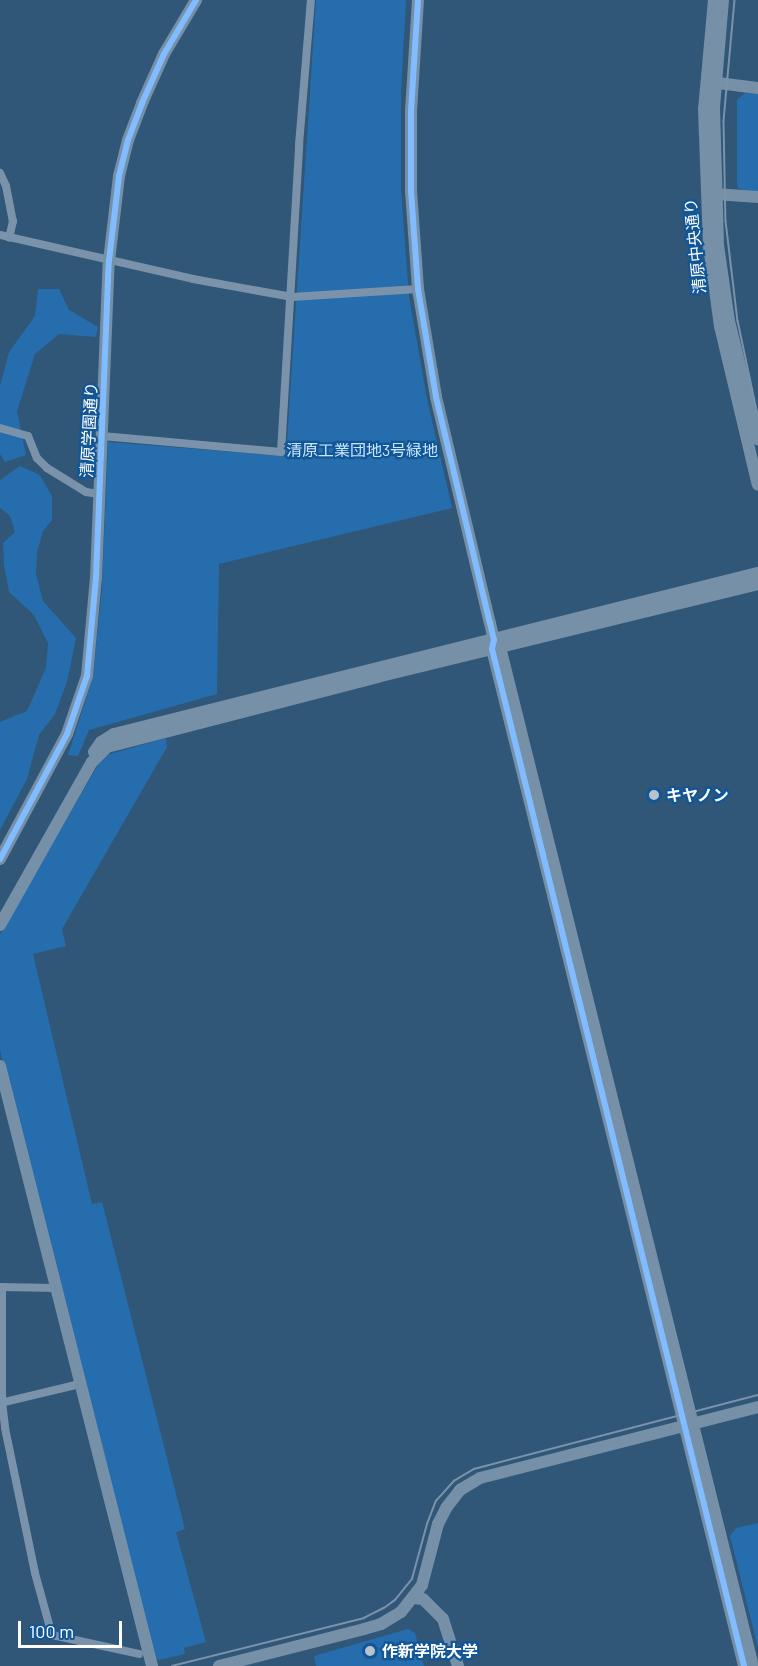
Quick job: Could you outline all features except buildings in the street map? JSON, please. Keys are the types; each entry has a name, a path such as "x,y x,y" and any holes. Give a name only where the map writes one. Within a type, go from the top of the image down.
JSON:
{"street":[{"name":"清原学園通り","path":"0,859 67,734 87,676 96,578 109,261 119,176 128,140 164,54 196,0"},
{"path":"102,436 281,452 292,297 299,145 311,0"},
{"path":"418,0 411,155 418,289 436,397 495,646 689,1425 753,1666"},
{"name":"清原中央通り","path":"714,0 705,167 709,246 720,326 758,485"},
{"name":"清原中央通り","path":"723,0 711,82 718,245 729,321 758,439"},
{"path":"711,82 758,88"},
{"path":"0,173 6,186 13,221 4,237 109,261 292,297 418,289"},
{"path":"715,194 758,197"},
{"path":"0,428 28,436 37,458 47,468 86,492 99,495"},
{"path":"495,646 758,573"},
{"path":"0,925 101,742 114,734 758,584"},
{"path":"0,1066 152,1666"},
{"path":"56,1288 1,1287 3,1427 11,1454 35,1573 52,1635 139,1654"},
{"path":"1,1403 80,1384"},
{"path":"219,1666 381,1624 401,1612 414,1598 426,1576 442,1516 452,1498 470,1483 492,1474 758,1407"},
{"path":"689,1425 744,1666"},
{"path":"0,1455 11,1454"},
{"path":"414,1598 418,1606 437,1624 451,1666"},
{"path":"414,1598 423,1599 443,1619 458,1666"}],"green space":[{"name":"清原工業団地3号緑地","path":"316,0 406,0 401,92 401,189 409,297 427,399 452,508 219,564 217,694 89,730 78,756 68,755 93,677 102,588 108,442 286,456"},
{"path":"745,93 758,94 758,192 740,189 737,186 737,100"},
{"path":"38,289 59,289 69,310 98,327 96,337 59,334 35,354 17,411 26,455 5,462 0,454 0,386 9,352 35,316"},
{"path":"20,466 40,475 52,496 52,520 43,531 37,552 36,574 43,601 76,638 67,682 55,714 39,735 27,779 0,830 0,722 27,711 46,668 48,643 34,615 9,592 4,565 3,543 15,532 10,516 0,508 0,480"},
{"path":"166,738 167,747 62,929 66,946 33,954 92,1204 102,1202 185,1529 176,1532 206,1642 184,1648 185,1654 159,1660 154,1658 0,1051 0,934 103,756"},
{"path":"758,1523 758,1648 730,1536 736,1528"},
{"name":"作新学院大学","path":"408,1629 415,1633 424,1666 316,1666 314,1656"}],"tram line":[{"path":"735,0 724,121 726,221 738,321 758,415"},
{"path":"172,1666 364,1618 384,1608 395,1600 412,1579 427,1524 436,1501 454,1481 474,1469 758,1395"}],"cycle path":[{"path":"0,859 67,734 87,676 96,578 109,261 119,176 128,140 142,103 164,54 196,0"},
{"path":"418,0 411,112 411,191 418,289 436,397 494,640 492,649 744,1666"}],"place":[{"name":"キヤノン","path":"654,795"},
{"name":"作新学院大学","path":"370,1651"}]}
